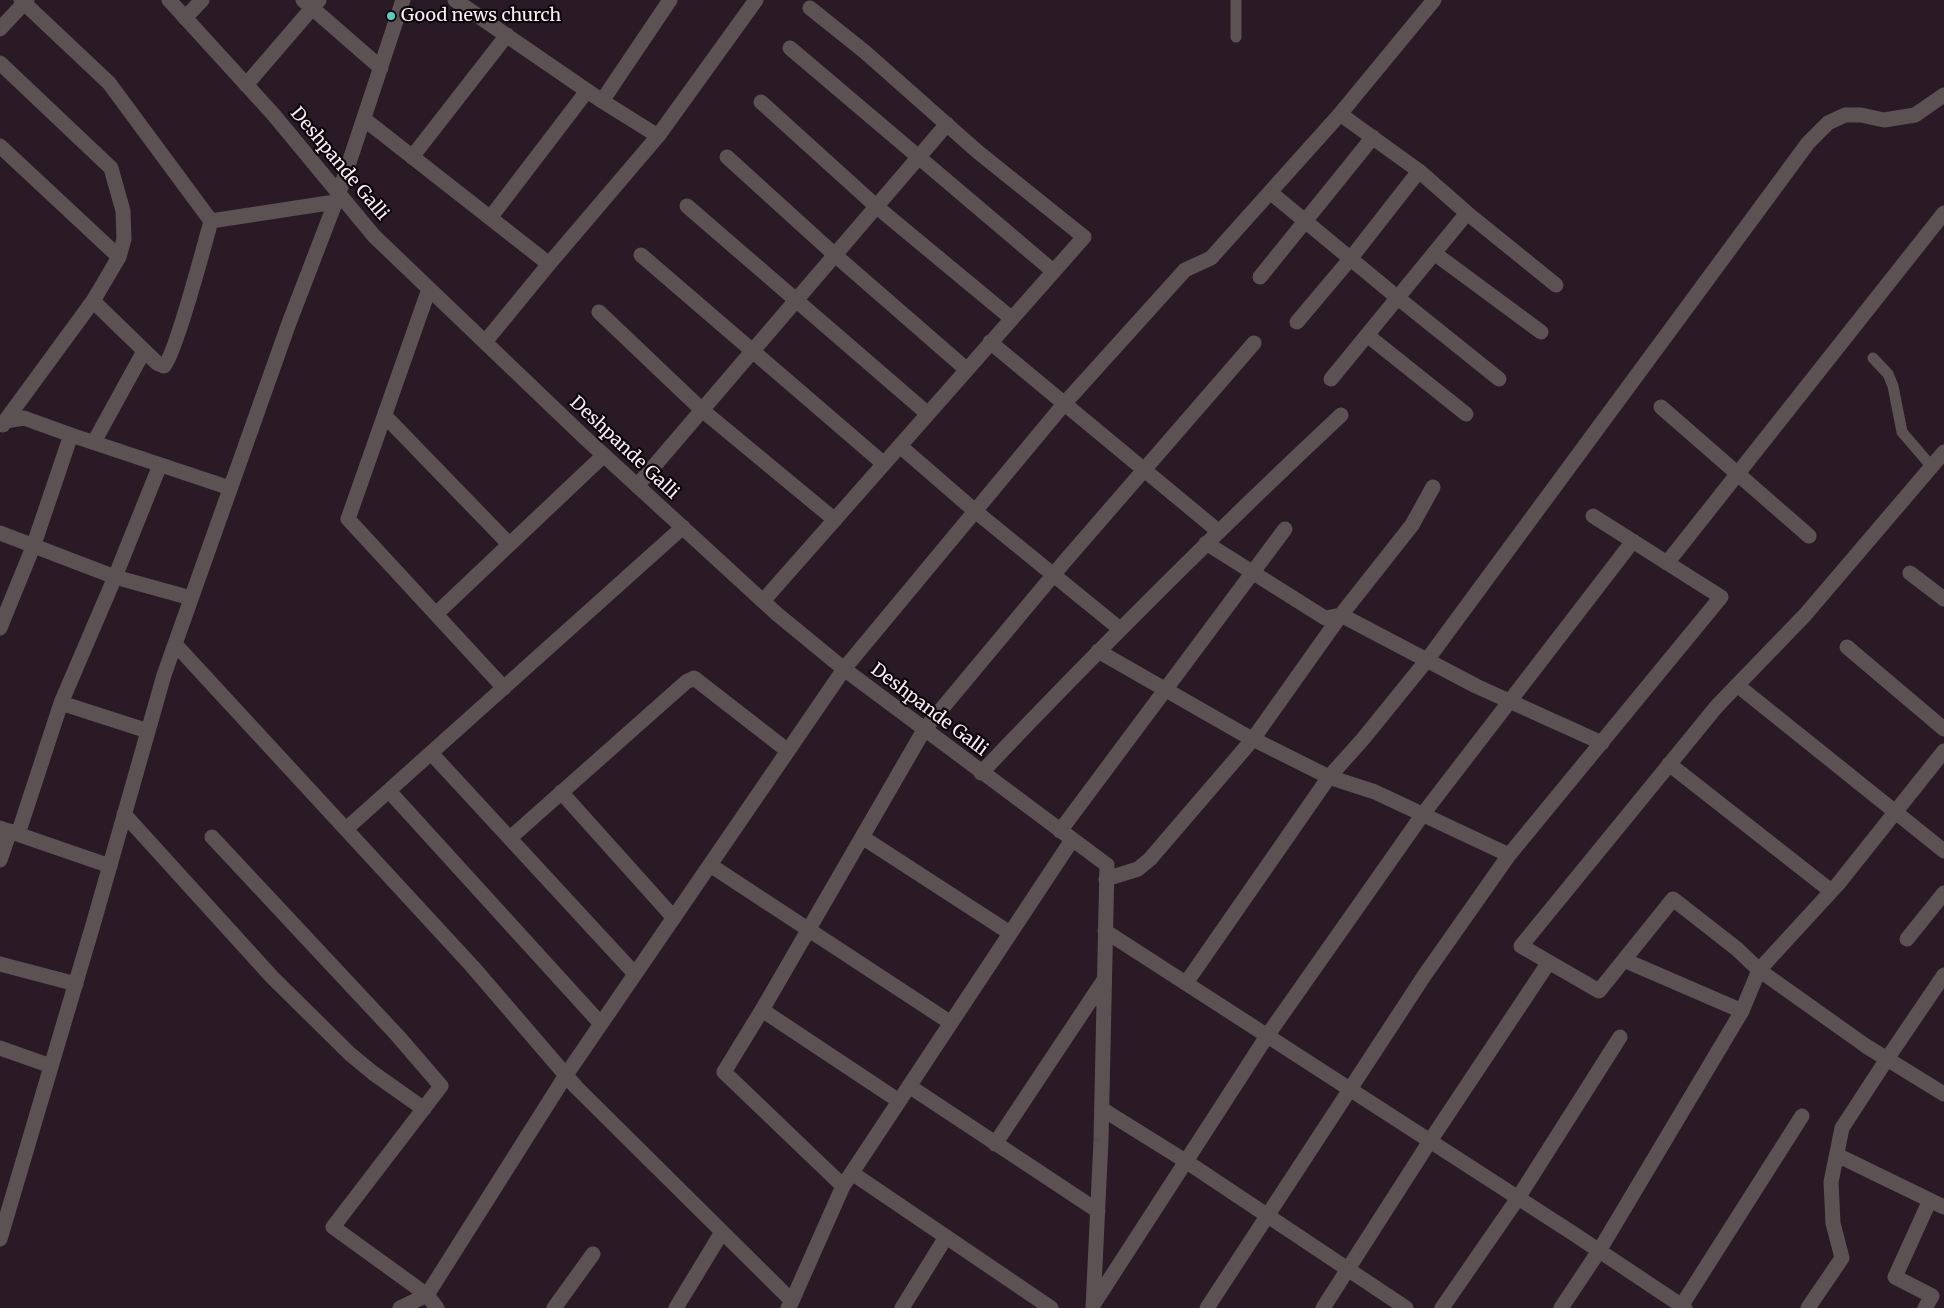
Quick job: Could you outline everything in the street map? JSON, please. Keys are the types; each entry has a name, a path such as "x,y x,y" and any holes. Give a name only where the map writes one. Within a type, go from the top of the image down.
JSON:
{"street":[{"name":"Deshpande Galli","path":"169,0 246,85 337,198 429,289 637,486 763,601 844,669 1066,835 1106,872"},
{"path":"185,18 202,0"},
{"path":"0,1239 175,644 288,323 337,198 403,0"},
{"path":"455,0 588,91 658,136"},
{"path":"602,100 670,0"},
{"path":"485,342 658,136 756,0"},
{"path":"400,1308 426,1295 566,1075 844,669 1064,404 1185,270 1212,258 1340,114 1434,0"},
{"path":"0,29 24,1 109,83 211,221"},
{"path":"246,85 311,3 381,68"},
{"path":"763,601 1084,237 947,124 865,52 810,8"},
{"path":"412,157 507,35"},
{"path":"790,48 1053,271"},
{"path":"0,63 111,168 123,211 124,239 119,257 92,301 2,426"},
{"path":"490,218 588,91"},
{"path":"1186,983 1329,777 1363,740 1427,660 1808,143 1828,123 1844,115 1861,115 1884,120 1915,115 1944,95"},
{"path":"760,102 876,206 1011,318"},
{"path":"1340,114 1420,171 1467,213 1556,285"},
{"path":"364,119 549,264"},
{"path":"637,486 947,124"},
{"path":"1260,277 1304,220 1373,137"},
{"path":"0,146 119,257"},
{"path":"726,157 966,369"},
{"path":"1297,322 1420,171"},
{"path":"1270,192 1398,298 1499,378"},
{"path":"211,221 337,198"},
{"path":"687,206 928,414"},
{"path":"1331,379 1467,213"},
{"path":"1667,562 1944,213"},
{"path":"92,301 161,366 167,363 211,221"},
{"path":"1434,253 1541,332"},
{"path":"641,255 884,464"},
{"path":"429,289 348,519 504,688"},
{"path":"599,312 702,410 834,520"},
{"path":"1367,336 1466,414"},
{"path":"990,342 1218,531"},
{"path":"1051,1308 946,1237 847,1179 724,1072 762,1010 924,730 1254,342"},
{"path":"94,442 144,351"},
{"path":"1661,407 1809,536"},
{"path":"982,773 1098,651 1218,531 1341,415"},
{"path":"385,416 509,544"},
{"path":"2,426 24,418 230,488"},
{"path":"0,628 33,547 71,435"},
{"path":"900,446 975,511 1120,629"},
{"path":"436,614 604,455"},
{"path":"1943,455 1804,615 1717,706 1521,946 1599,991 1672,899 1737,949 1759,970 1866,1046 1944,1094"},
{"path":"0,860 9,831 160,465"},
{"path":"1093,1307 1102,1109 1106,872 1138,869 1150,859 1253,739 1342,615 1412,525 1433,487"},
{"path":"1207,1308 1424,976 1509,855 1721,597 1593,516"},
{"path":"346,829 683,527"},
{"path":"175,644 472,966 566,1075 722,1232 790,1305 847,1179 1010,933 1066,835 1165,690 1285,529"},
{"path":"0,533 115,577 191,598"},
{"path":"1093,1307 1267,1036 1422,814 1633,541"},
{"path":"1206,543 1325,618 1342,615 1510,701 1602,743"},
{"path":"1910,573 1944,599"},
{"path":"1847,647 1944,729"},
{"path":"1098,651 1253,739 1329,777 1375,792 1509,855"},
{"path":"510,838 686,682 694,678 788,751"},
{"path":"1737,685 1944,851"},
{"path":"61,703 148,731"},
{"path":"1561,1308 1599,1251 1742,1012 1759,970 1831,891 1944,751"},
{"path":"431,753 636,974"},
{"path":"1669,764 1831,891"},
{"path":"389,791 601,1024"},
{"path":"561,792 674,918"},
{"path":"124,814 272,977 350,1054 373,1073 424,1109"},
{"path":"9,831 110,866"},
{"path":"212,837 441,1086 333,1227 426,1295 437,1308"},
{"path":"862,837 1010,933"},
{"path":"710,865 951,1023"},
{"path":"1907,939 1944,894"},
{"path":"1105,931 1518,1198 1682,1307 1802,1116"},
{"path":"1624,960 1742,1012"},
{"path":"1323,1308 1548,962"},
{"path":"0,964 76,984"},
{"path":"1808,1308 1842,1258 1833,1223 1831,1182 1842,1128 1944,975"},
{"path":"995,1144 1104,980"},
{"path":"762,1010 899,1101"},
{"path":"1442,1308 1518,1198 1620,1038"},
{"path":"0,1048 51,1066"},
{"path":"909,1086 1098,1211"},
{"path":"1102,1109 1187,1162 1406,1308"},
{"path":"1837,1155 1944,1207"},
{"path":"1925,1308 1932,1296 1895,1277 1930,1200"},
{"path":"676,1308 722,1232"},
{"path":"902,1308 946,1237"},
{"path":"554,1308 593,1254"}],"lane":[{"path":"1236,0 1236,36"},
{"path":"1873,358 1888,374 1902,432 1932,467"}],"place":[{"name":"Good news church","path":"391,16"}]}
